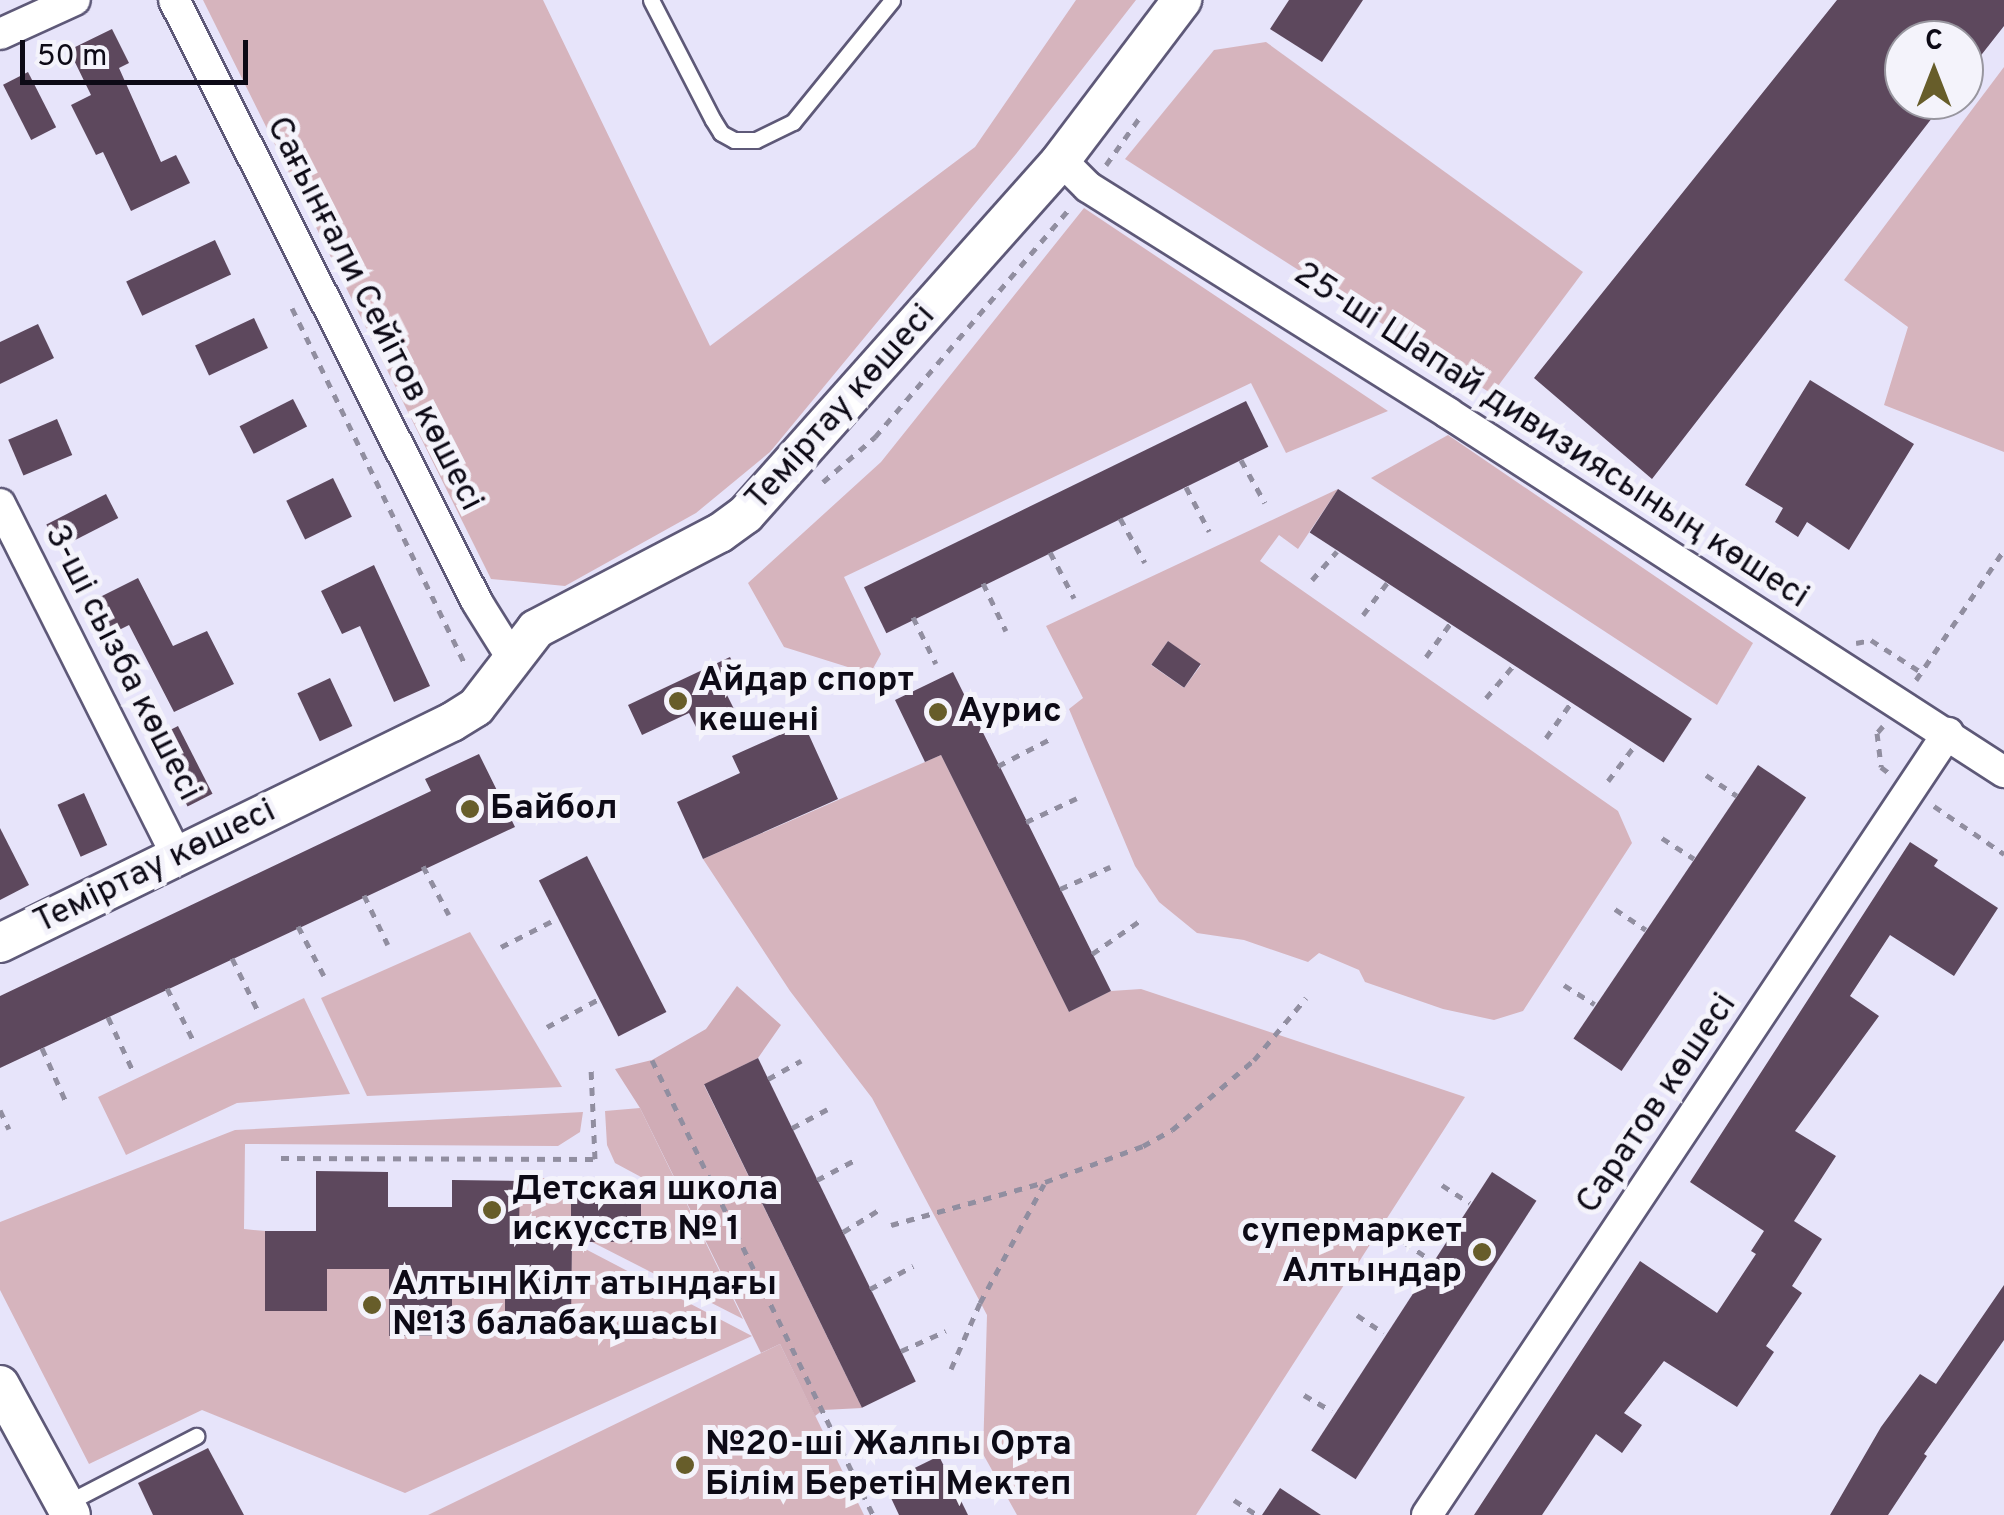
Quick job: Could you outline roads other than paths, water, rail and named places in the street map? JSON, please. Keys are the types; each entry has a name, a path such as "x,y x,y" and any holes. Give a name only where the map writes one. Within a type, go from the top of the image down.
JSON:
{"street":[{"path":"0,34 74,0"},
{"name":"Сағынғали Сейітов көшесі","path":"174,0 477,602 512,658"},
{"name":"Теміртау көшесі","path":"0,943 452,722 476,707 536,629 720,533 768,495 1061,160 1182,0"},
{"name":"25-ші Шапай дивизиясының көшесі","path":"1061,160 1088,187 2004,772"},
{"name":"3-ші сызба көшесі","path":"0,504 176,856"},
{"name":"Саратов көшесі","path":"1426,1515 1948,734"},
{"path":"0,1384 68,1510"}],"lane":[{"path":"651,0 713,120 721,133 734,140 773,134 792,122 892,0"},
{"path":"68,1510 196,1436"}],"place":[{"name":"Айдар спорт кешені","path":"678,701"},
{"name":"Аурис","path":"938,712"},
{"name":"Байбол","path":"470,809"},
{"name":"Детская школа искусств № 1","path":"492,1210"},
{"name":"супермаркет Алтындар","path":"1482,1252"},
{"name":"Алтын Кілт атындағы №13 балабақшасы","path":"372,1305"},
{"name":"№20-ші Жалпы Орта Білім Беретін Мектеп","path":"685,1465"}]}
